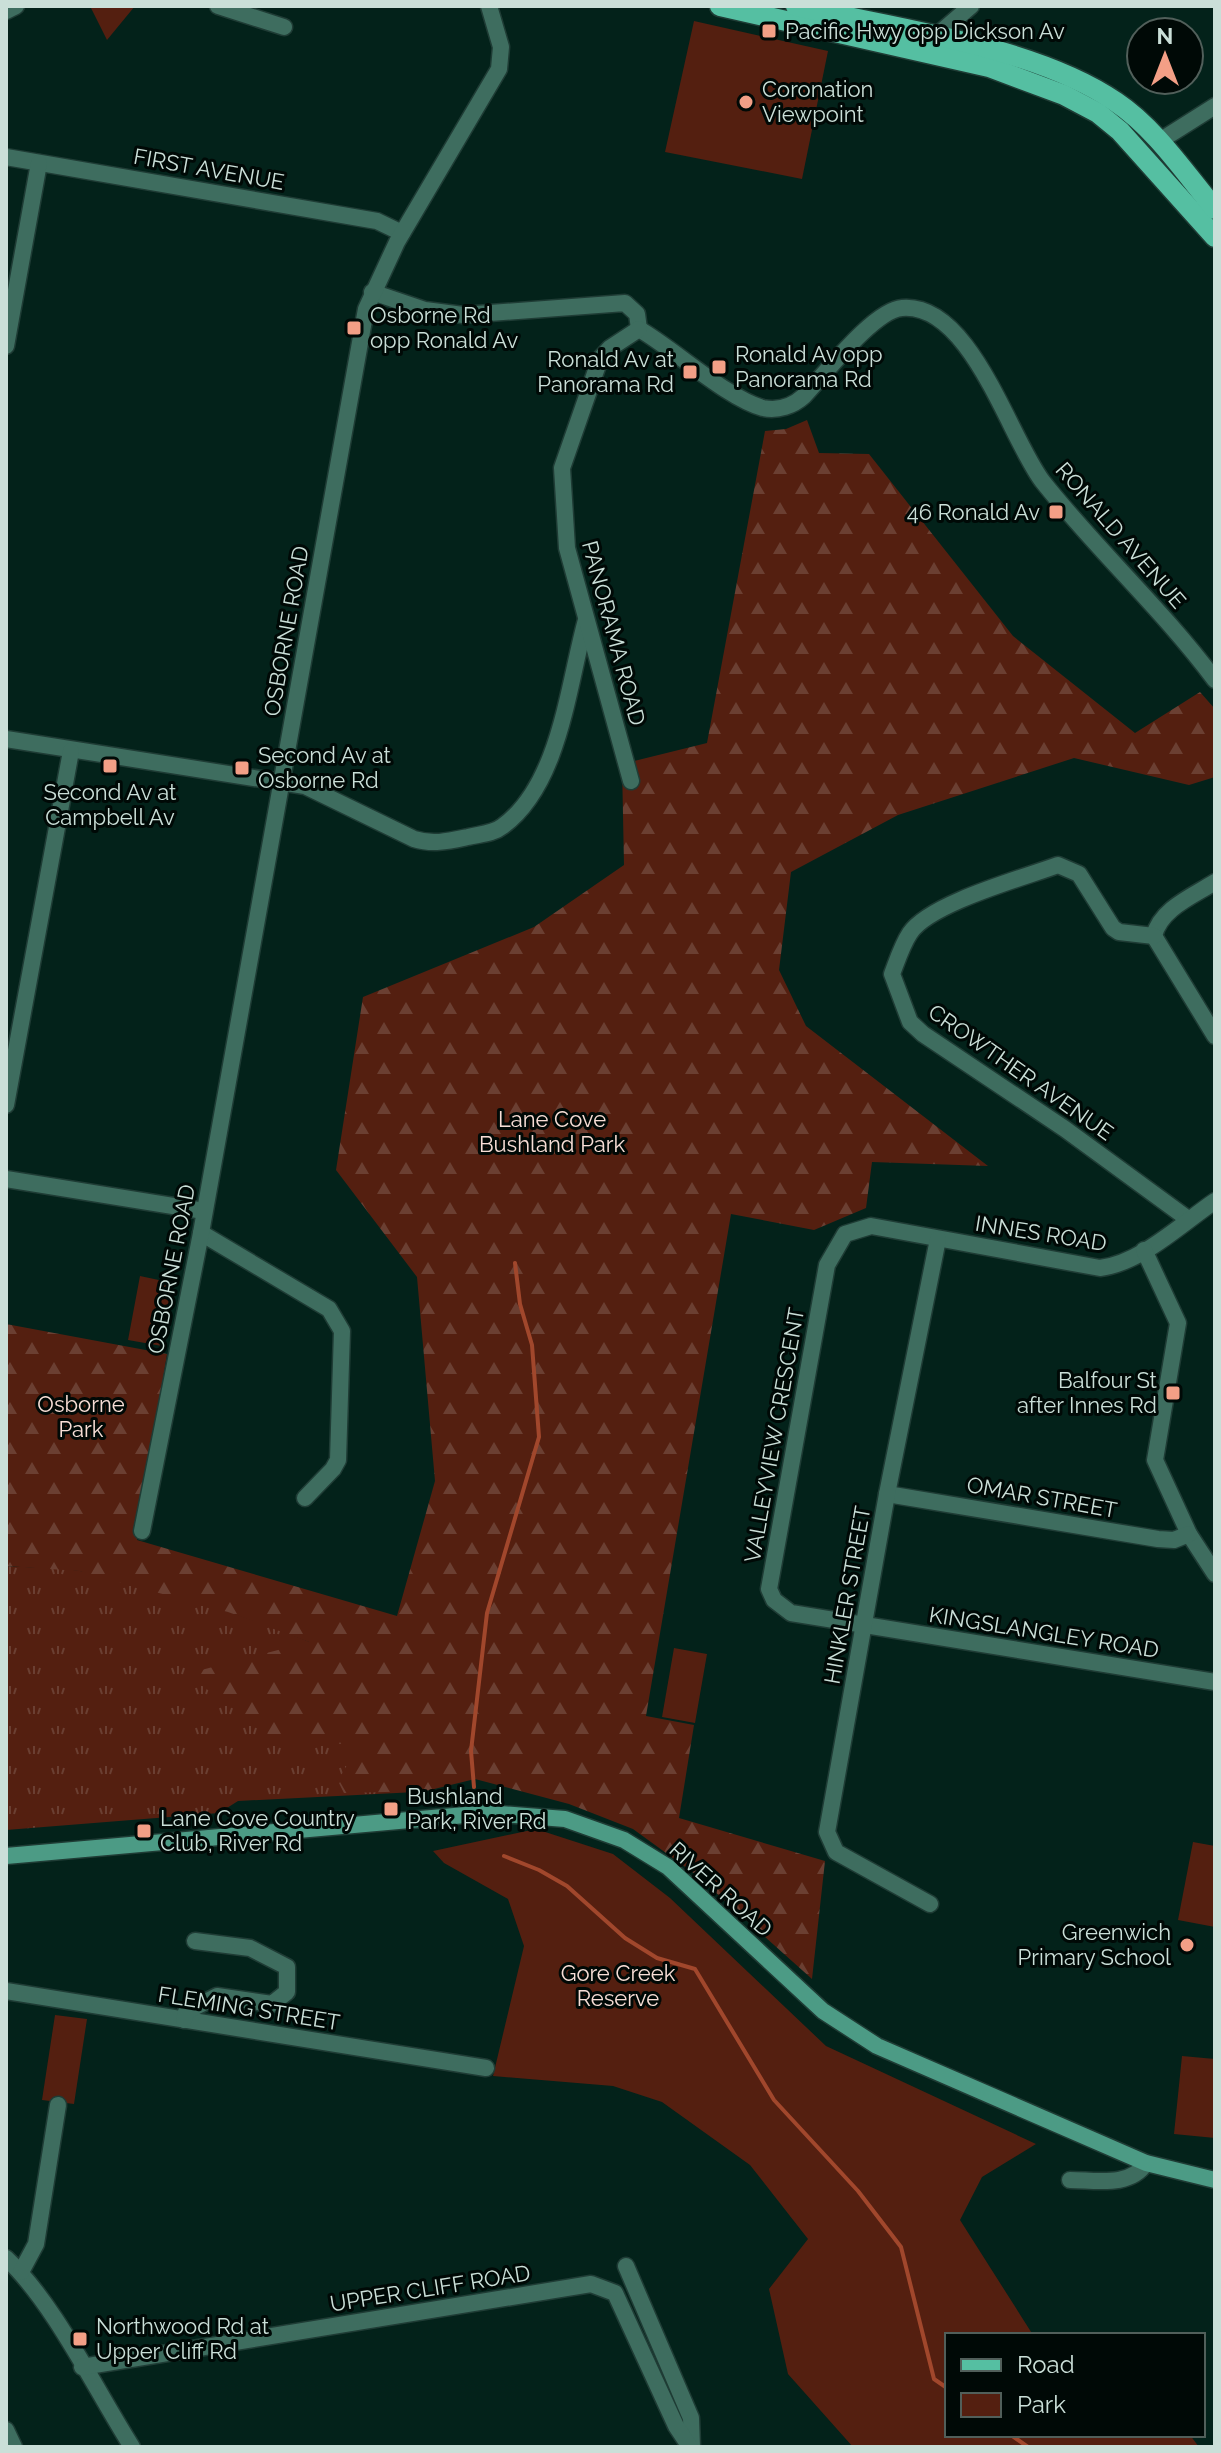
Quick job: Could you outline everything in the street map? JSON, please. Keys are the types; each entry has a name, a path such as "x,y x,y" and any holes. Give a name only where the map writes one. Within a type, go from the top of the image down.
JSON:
{"main road":[{"path":"720,6 989,67 1064,95 1098,113 1120,131 1215,237"},
{"path":"796,6 1014,56 1068,76 1116,102 1158,142 1215,209"},
{"name":"RIVER ROAD","path":"6,1856 488,1813 565,1819 624,1840 668,1867 823,2011 877,2046 1146,2163 1215,2180"}],"street":[{"path":"6,11 16,6"},
{"path":"218,6 284,27"},
{"name":"OSBORNE ROAD","path":"142,1531 201,1233 372,292 402,233 499,69 501,47 489,6"},
{"path":"935,37 971,6"},
{"path":"1158,142 1215,106"},
{"name":"FIRST AVENUE","path":"6,157 377,221 402,233"},
{"path":"6,346 39,163"},
{"name":"RONALD AVENUE","path":"372,292 425,310 463,315 625,303 637,314 639,329 740,397 763,408 775,409 796,403 804,396 884,313 911,308 936,319 960,340 975,359 1042,481 1151,601 1215,680"},
{"name":"PANORAMA ROAD","path":"631,781 567,548 562,468 600,359 610,348 639,329"},
{"path":"6,739 282,782 334,798 428,843 494,831 504,826 542,782 586,620"},
{"path":"6,1105 71,751"},
{"name":"CROWTHER AVENUE","path":"1154,936 1119,932 1113,928 1079,874 1058,865 955,903 933,915 910,933 892,974 910,1022 923,1034 1065,1129 1188,1219"},
{"path":"1215,882 1160,919 1154,936 1215,1036"},
{"path":"6,1179 204,1211"},
{"name":"INNES ROAD","path":"845,1234 871,1226 1100,1268 1115,1266 1144,1250 1215,1201"},
{"path":"201,1233 329,1309 338,1319 342,1331 338,1460 305,1498"},
{"name":"VALLEYVIEW CRESCENT","path":"845,1234 827,1265 769,1589 774,1600 791,1613 865,1626"},
{"name":"HINKLER STREET","path":"930,1904 844,1858 828,1839 887,1494 938,1239"},
{"path":"1144,1250 1178,1323 1155,1460 1189,1534 1215,1574"},
{"name":"OMAR STREET","path":"887,1494 1158,1539 1174,1540 1189,1534"},
{"name":"KINGSLANGLEY ROAD","path":"865,1626 1215,1682"},
{"path":"184,2020 186,2012 217,1996 272,2004 287,1992 287,1967 250,1948 195,1941"},
{"name":"FLEMING STREET","path":"6,1991 486,2068"},
{"path":"21,2272 36,2244 58,2105"},
{"path":"1070,2180 1124,2180 1138,2175 1146,2163"},
{"path":"6,2258 21,2272 132,2447"},
{"name":"UPPER CLIFF ROAD","path":"626,2266 691,2418 691,2447"},
{"name":"UPPER CLIFF ROAD","path":"82,2367 591,2284 615,2293 676,2426 691,2447"},
{"path":"6,2430 14,2447"}],"green space":[{"path":"90,6 135,6 107,40"},
{"path":"694,21 828,51 802,179 665,152"},
{"name":"Lane Cove Bushland Park","path":"807,420 819,453 869,454 1013,636 1135,733 1200,692 1215,709 1215,777 1189,785 1074,758 898,815 791,872 779,970 806,1026 988,1166 872,1162 866,1208 814,1230 731,1214 646,1716 694,1725 679,1818 825,1861 812,1979 695,1874 633,1829 569,1804 475,1779 426,1791 344,1793 338,1781 358,1745 276,1740 186,1674 309,1642 228,1612 79,1571 6,1566 6,1324 167,1354 137,1540 397,1616 435,1481 417,1277 336,1170 363,997 534,927 624,865 622,764 707,743 765,431 786,429"},
{"path":"140,1276 173,1283 162,1346 128,1340"},
{"path":"6,1566 80,1571 151,1587 222,1609 360,1661 416,1792 238,1801 219,1813 6,1830"},
{"path":"674,1648 707,1654 695,1723 662,1717"},
{"name":"Gore Creek Reserve","path":"536,1829 613,1854 670,1898 826,2046 1036,2144 982,2177 960,2220 1032,2333 945,2333 945,2437 1192,2437 1199,2447 853,2447 788,2374 769,2289 808,2239 750,2165 662,2102 613,2086 493,2076 524,1946 508,1899 444,1863 433,1851"},
{"path":"1193,1842 1215,1846 1215,1927 1178,1920"},
{"path":"55,2015 87,2019 74,2104 42,2100"},
{"path":"1182,2056 1215,2059 1215,2138 1174,2134"}],"waterway":[{"path":"474,1787 471,1751 487,1613 539,1437 532,1345 520,1304 515,1263"},
{"path":"504,1856 539,1870 567,1886 625,1938 657,1958 695,1969 774,2100 858,2191 901,2247 934,2379 945,2387"},
{"path":"1014,2437 1028,2447"}],"place":[{"name":"Pacific Hwy opp Dickson Av","path":"769,31"},
{"name":"Coronation Viewpoint","path":"746,102"},
{"name":"Osborne Rd opp Ronald Av","path":"354,328"},
{"name":"Ronald Av opp Panorama Rd","path":"719,367"},
{"name":"Ronald Av at Panorama Rd","path":"690,372"},
{"name":"46 Ronald Av","path":"1056,512"},
{"name":"Second Av at Campbell Av","path":"110,766"},
{"name":"Second Av at Osborne Rd","path":"242,768"},
{"name":"Balfour St after Innes Rd","path":"1173,1393"},
{"name":"Bushland Park, River Rd","path":"391,1809"},
{"name":"Lane Cove Country Club, River Rd","path":"144,1831"},
{"name":"Greenwich Primary School","path":"1187,1945"},
{"name":"Northwood Rd at Upper Cliff Rd","path":"80,2339"}],"park label":[{"name":"Osborne Park","path":"81,1416"}]}
